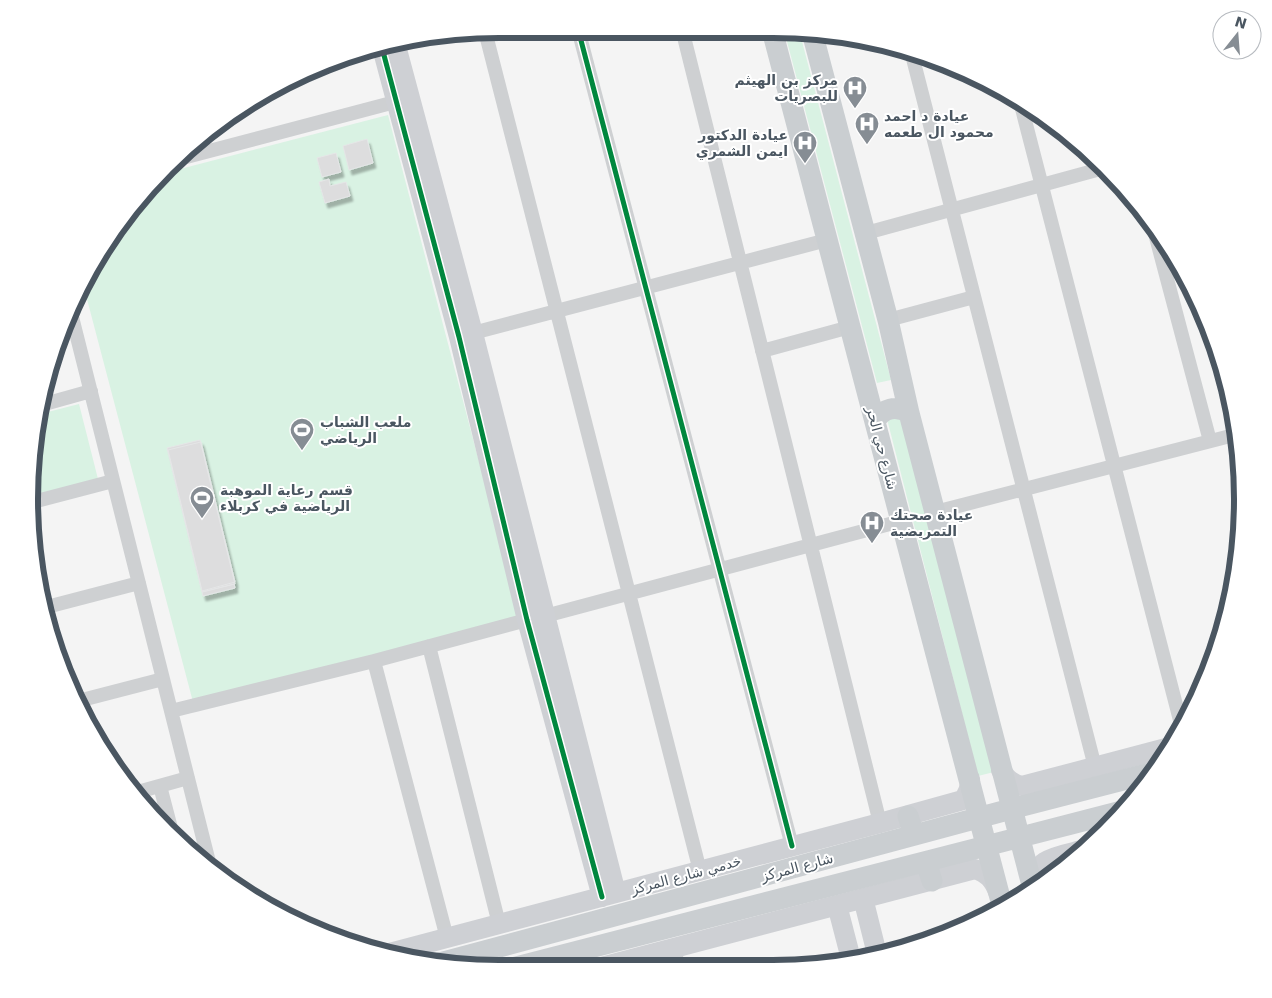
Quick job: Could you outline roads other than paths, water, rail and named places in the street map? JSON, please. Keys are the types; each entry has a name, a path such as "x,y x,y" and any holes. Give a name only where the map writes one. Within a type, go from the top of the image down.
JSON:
{"main road":[{"name":"شارع حي الحر","path":"774,38 1001,901"},
{"path":"814,39 866,233 934,512 1031,881"},
{"path":"866,386 878,391 887,390 901,378"},
{"path":"875,421 881,413 890,409 900,408 909,413"},
{"name":"شارع المركز","path":"457,959 911,825 979,818 1143,775"},
{"name":"شارع المركز","path":"547,960 929,872 990,856 1019,838 1109,814"}],"street":[{"path":"487,38 700,871"},
{"path":"580,38 792,846"},
{"path":"684,38 880,823"},
{"path":"397,49 459,337 609,895"},
{"path":"383,52 395,102 429,198 473,333 536,618"},
{"path":"913,60 1095,766"},
{"path":"200,148 395,102"},
{"path":"1022,111 1179,718"},
{"path":"866,233 1096,170"},
{"path":"473,333 827,240"},
{"path":"1158,244 1210,441"},
{"path":"888,320 974,297"},
{"path":"73,322 208,856"},
{"path":"762,351 850,327"},
{"path":"47,403 91,391"},
{"path":"934,512 1230,436"},
{"path":"38,501 113,481"},
{"path":"171,711 374,661 901,521"},
{"path":"50,606 139,583"},
{"path":"429,646 499,924"},
{"path":"374,661 447,938"},
{"path":"83,700 163,679"},
{"path":"1002,770 1015,785 1022,786 1161,748"},
{"path":"142,791 188,778"},
{"name":"خدمي شارع المركز","path":"401,950 880,823 911,825 963,800 968,794 970,779"},
{"path":"160,786 169,821"},
{"path":"1033,880 1036,869 1043,861 1067,854"},
{"path":"628,960 863,898 929,872 975,869 984,872 993,880 1001,901"},
{"path":"863,898 875,946"},
{"path":"837,905 850,953"},
{"path":"850,953 849,938 857,930 868,932 875,946"},
{"path":"674,948 677,960"}],"place":[{"name":"مركز بن الهيثم للبصريات","path":"855,109"},
{"name":"عيادة د احمد محمود ال طعمه","path":"867,145"},
{"name":"عيادة الدكتور ايمن الشمري","path":"805,164"},
{"name":"ملعب الشباب الرياضي","path":"302,451"},
{"name":"قسم رعاية الموهبة الرياضية في كربلاء","path":"202,519"},
{"name":"عيادة صحتك التمريضية","path":"872,544"}]}
